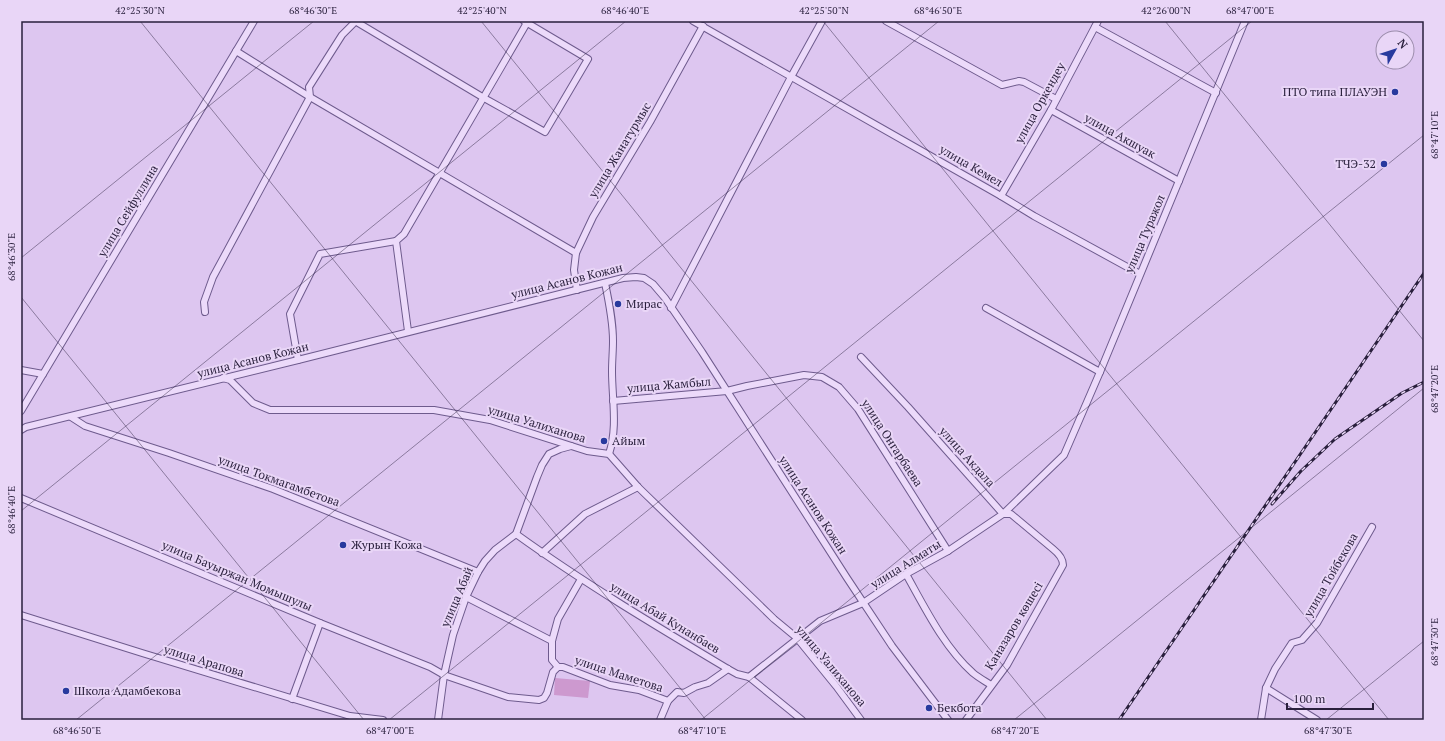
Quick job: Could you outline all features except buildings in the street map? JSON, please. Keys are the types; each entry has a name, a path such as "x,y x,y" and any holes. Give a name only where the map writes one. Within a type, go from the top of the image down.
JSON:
{"street":[{"name":"улица Сейфуллина","path":"21,412 254,21"},
{"path":"205,312 204,302 213,277 310,97 309,87 342,35 355,21 484,98 544,132 588,59 526,22 484,98 404,234 396,241 320,254 290,314 298,360"},
{"name":"улица Кемел","path":"693,21 1034,216 1140,274"},
{"path":"672,308 791,77 822,21"},
{"path":"886,21 1002,85 1019,81 1024,82 1056,99"},
{"name":"улица Туражол","path":"1064,455 1246,21"},
{"path":"1097,24 1216,93"},
{"name":"улица Оркендеу","path":"1001,196 1051,110 1097,24"},
{"name":"улица Жанатурмыс","path":"577,290 574,270 576,253 593,217 650,122 703,26"},
{"path":"236,51 310,97 576,253"},
{"name":"улица Акшуак","path":"1051,110 1179,181"},
{"path":"396,241 408,331"},
{"name":"улица Асанов Кожан","path":"21,430 26,427 623,278 644,278 653,284 672,308 892,646 948,720"},
{"name":"улица Жамбыл","path":"606,283 613,339 613,441 609,454"},
{"path":"986,308 1100,372"},
{"name":"улица Акдала","path":"861,357 908,407 1003,514 1011,514 1059,554 1063,561"},
{"path":"21,370 43,374"},
{"name":"улица Онгарбаева","path":"727,391 804,375 822,376 839,387 858,409 948,551"},
{"name":"улица Уалиханова","path":"223,378 230,380 253,403 270,410 434,410 490,420 587,451 609,454 638,487 774,619 797,638 836,686 861,720"},
{"name":"улица Жамбыл","path":"613,401 727,391"},
{"name":"улица Токмагамбетова","path":"71,417 86,426 273,489 478,572"},
{"path":"516,534 542,465 550,454 571,446"},
{"name":"улица Алматы","path":"749,676 820,621 864,603 906,574 948,551 1003,514 1064,455"},
{"path":"542,553 585,514 638,487"},
{"name":"улица Бауыржан Момышулы","path":"21,498 320,623 430,667 444,675"},
{"name":"улица Тойбекова","path":"1261,720 1266,688 1275,669 1292,643 1302,640 1317,623 1372,527"},
{"name":"улица Абай","path":"438,720 444,675 453,635 466,597 485,561 495,550 516,534"},
{"name":"улица Абай Кунанбаев","path":"516,534 542,553 637,615 737,674 749,676 802,720"},
{"name":"Қаназаров көшесі","path":"966,720 1007,665 1063,565 1063,561"},
{"path":"906,574 937,628 950,646 974,674 991,685"},
{"path":"558,667 552,660 552,641 558,619 581,579"},
{"path":"466,597 552,641"},
{"name":"улица Арапова","path":"21,615 350,716 382,720"},
{"path":"292,699 320,623"},
{"name":"улица Маметова","path":"444,675 508,697 539,700 544,698 547,693 553,672 558,667 563,667 610,685 639,690 668,701"},
{"path":"660,720 668,701 677,692 684,693 695,687 708,683 728,669"},
{"path":"1266,688 1317,720"}],"shaded area":[{"path":"555,678 590,681 588,698 554,695"}],"railway":[{"path":"1119,720 1424,273"},
{"path":"1272,504 1301,471 1335,439 1402,393 1424,382"}],"place":[{"name":"ПТО типа ПЛАУЭН","path":"1395,92"},
{"name":"ТЧЭ-32","path":"1384,164"},
{"name":"Мирас","path":"618,304"},
{"name":"Айым","path":"604,441"},
{"name":"Журын Кожа","path":"343,545"},
{"name":"Школа Адамбекова","path":"66,691"},
{"name":"Бекбота","path":"929,708"}]}
